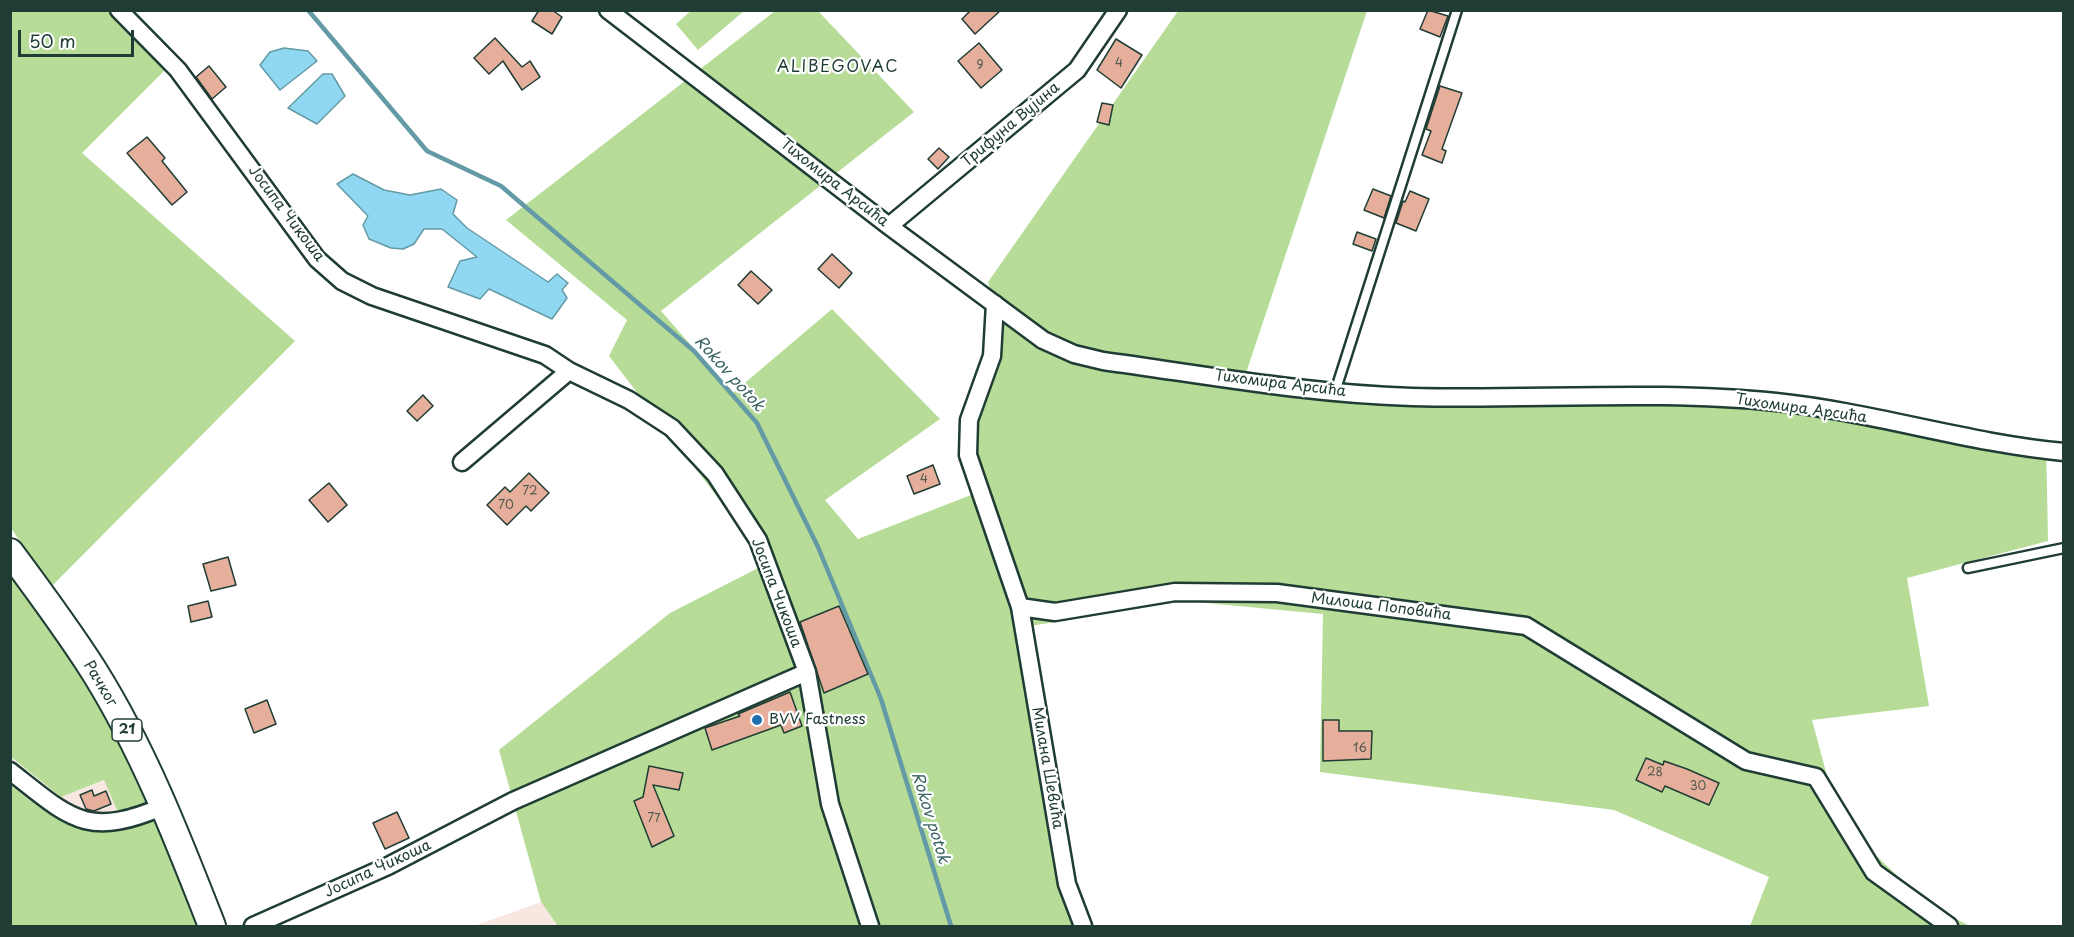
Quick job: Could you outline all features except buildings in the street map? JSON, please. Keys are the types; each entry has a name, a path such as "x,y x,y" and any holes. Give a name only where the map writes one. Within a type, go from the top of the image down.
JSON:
{"main road":[{"name":"Рачког","path":"10,552 95,673 128,731 164,806 212,927"}],"street":[{"name":"Јосипа Чикоша","path":"119,10 178,70 317,259 342,281 372,296 545,355 569,371 628,400 672,428 715,474 758,540 807,672 513,801 387,866 252,927"},
{"name":"Тихомира Арсића","path":"608,10 889,226 1043,340 1074,354 1103,361 1335,393 1411,397 1721,398 1779,402 2018,447 2064,452"},
{"name":"Трифуна Вујина","path":"889,226 1077,70 1118,10"},
{"path":"995,304 992,356 969,420 968,455 1020,607"},
{"path":"462,462 569,371"},
{"name":"Милоша Поповића","path":"1020,607 1055,612 1175,592 1277,593 1526,626 1746,761 1816,777 1874,872 1949,927"},
{"name":"Милана Шевића","path":"1020,607 1067,884 1083,927"},
{"path":"807,672 830,804 870,927"},
{"path":"10,771 55,806 94,824 111,824 164,806"}],"lane":[{"path":"1335,393 1457,10"},
{"path":"1968,568 2064,548"}],"shaded area":[{"path":"10,757 61,797 105,780 160,817 110,833 91,833 68,825 47,813 11,785"},
{"path":"541,902 558,926 474,926"}],"green space":[{"path":"692,10 744,11 698,50 676,24"},
{"path":"11,11 119,11 170,65 82,153 295,341 50,588 11,528"},
{"path":"775,11 818,11 914,112 661,311 733,393 832,309 940,419 825,500 858,539 976,493 961,428 999,314 988,282 1178,11 1367,11 1245,376 1410,390 1714,388 1877,416 2046,440 2048,541 1907,578 1929,706 1812,720 1839,820 1928,905 1970,926 1750,926 1769,877 1614,810 1320,772 1323,614 1185,601 1024,627 1078,926 558,926 541,902 499,750 670,613 768,563 609,356 627,320 506,220"},
{"path":"10,564 55,626 154,802 118,812 104,780 61,797 11,757"},
{"path":"10,785 64,822 80,828 115,831 160,817 202,926 11,926"}],"water":[{"path":"284,48 308,51 317,61 280,90 260,65 270,52"},
{"path":"323,74 332,74 345,96 317,124 288,108"},
{"path":"353,174 384,190 410,195 441,189 457,200 453,214 467,228 548,282 557,274 568,283 562,290 567,298 552,319 489,289 480,299 448,287 460,261 477,257 442,229 424,229 414,244 403,249 391,248 369,239 363,225 368,216 337,184"}],"waterway":[{"name":"Rokov potok","path":"308,10 427,151 501,186 694,351 757,423 818,547 881,699 951,926"}],"place":[{"name":"BVV Fastness","path":"757,720"}],"district":[{"name":"ALIBEGOVAC","path":"838,68"}]}
